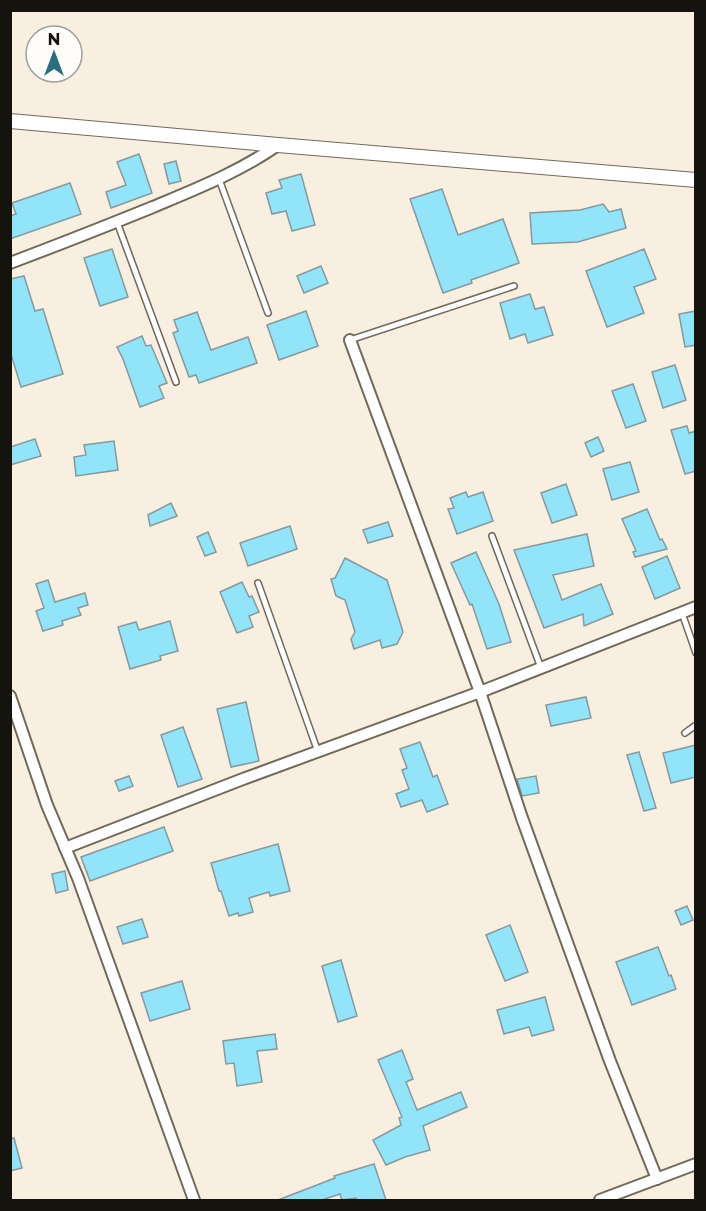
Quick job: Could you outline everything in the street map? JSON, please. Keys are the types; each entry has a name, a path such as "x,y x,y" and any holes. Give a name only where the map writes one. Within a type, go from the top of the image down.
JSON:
{"street":[{"path":"10,120 696,180"},
{"path":"10,262 117,222 219,179 253,162 278,145"},
{"path":"350,340 480,692 522,818 610,1061 657,1179"},
{"path":"65,848 480,692 696,607"},
{"path":"10,696 47,805 78,878 194,1200"},
{"path":"600,1200 696,1164"}],"lane":[{"path":"219,179 268,313"},
{"path":"117,222 177,382"},
{"path":"350,340 514,286"},
{"path":"492,536 541,668"},
{"path":"258,583 318,752"},
{"path":"682,613 696,653"},
{"path":"685,733 696,725"}],"building":[{"path":"139,154 152,193 111,208 106,192 126,185 117,162"},
{"path":"176,161 181,181 169,184 164,164"},
{"path":"301,174 315,225 292,231 286,211 272,214 266,193 282,188 279,180"},
{"path":"70,183 81,214 10,239 10,216 16,214 12,203"},
{"path":"442,189 458,235 503,219 519,263 471,280 472,283 443,293 410,199"},
{"path":"603,204 609,212 621,209 626,228 578,242 532,244 530,213 580,210"},
{"path":"112,249 128,297 100,306 84,258"},
{"path":"644,249 656,279 634,287 644,313 607,327 586,271"},
{"path":"321,266 328,283 304,293 297,276"},
{"path":"24,276 35,311 43,309 63,374 21,387 10,351 10,279"},
{"path":"530,294 535,309 544,307 553,335 528,343 525,334 510,339 500,303"},
{"path":"306,311 318,346 279,360 267,325"},
{"path":"696,311 696,345 685,347 679,314"},
{"path":"197,312 211,350 248,337 257,363 199,383 196,375 189,377 173,333 178,331 174,320"},
{"path":"142,336 146,346 151,345 167,383 159,386 164,398 140,407 117,347"},
{"path":"675,365 686,400 663,408 652,372"},
{"path":"633,384 646,421 626,428 612,391"},
{"path":"687,426 689,433 696,431 696,471 685,474 671,430"},
{"path":"598,437 604,451 591,457 585,443"},
{"path":"35,439 41,456 10,465 10,447"},
{"path":"114,441 118,470 76,476 74,457 86,455 84,445"},
{"path":"630,462 639,492 612,500 603,469"},
{"path":"566,484 577,515 552,523 541,493"},
{"path":"466,492 468,497 483,492 493,521 457,534 448,509 454,508 450,498"},
{"path":"171,503 177,516 150,526 148,515"},
{"path":"647,509 660,540 662,539 667,549 635,557 633,552 636,551 622,519"},
{"path":"388,522 393,536 368,543 363,530"},
{"path":"290,526 297,549 248,566 240,543"},
{"path":"208,532 216,552 205,556 197,537"},
{"path":"587,534 594,566 553,575 562,600 601,584 613,614 584,626 583,614 544,628 514,550"},
{"path":"476,552 499,604 511,642 487,649 472,604 470,605 451,563"},
{"path":"667,556 680,588 655,599 642,567"},
{"path":"345,558 387,580 403,632 397,644 382,648 380,640 354,649 351,639 355,632 345,600 336,596 331,579 335,578"},
{"path":"48,580 55,602 85,593 88,605 78,608 81,615 62,621 63,625 43,631 36,611 44,608 36,584"},
{"path":"242,582 259,612 249,616 253,627 237,633 220,592"},
{"path":"170,621 178,651 160,656 161,660 130,669 118,627 136,622 139,630"},
{"path":"586,697 591,718 551,726 546,705"},
{"path":"246,702 259,761 231,767 217,709"},
{"path":"183,727 202,779 178,787 161,735"},
{"path":"420,742 433,777 437,775 448,804 427,812 422,800 401,807 396,794 409,789 402,770 407,768 400,749"},
{"path":"696,745 696,777 671,783 663,753"},
{"path":"639,752 656,808 644,811 627,755"},
{"path":"129,776 133,786 119,791 115,781"},
{"path":"536,776 539,793 522,796 517,779"},
{"path":"164,827 173,851 90,881 81,857"},
{"path":"278,844 290,891 270,896 269,892 249,898 253,912 229,916 211,863"},
{"path":"65,871 68,890 56,893 52,874"},
{"path":"687,906 693,920 681,925 675,911"},
{"path":"142,919 148,937 123,944 117,927"},
{"path":"510,925 528,972 505,981 486,935"},
{"path":"658,947 676,989 632,1005 616,962"},
{"path":"341,960 357,1016 338,1022 322,966"},
{"path":"182,981 190,1009 150,1021 141,993"},
{"path":"545,997 554,1030 532,1036 529,1027 504,1034 497,1010"},
{"path":"275,1034 277,1049 257,1051 262,1082 237,1086 234,1063 226,1064 223,1041"},
{"path":"402,1050 413,1079 406,1082 417,1110 461,1092 467,1107 423,1126 430,1150 386,1165 373,1140 401,1125 399,1118 402,1117 378,1060"},
{"path":"14,1138 22,1168 10,1171 10,1139"},
{"path":"374,1164 386,1200 357,1200 356,1198 342,1200 340,1194 322,1200 278,1200 335,1178 334,1176"}]}
